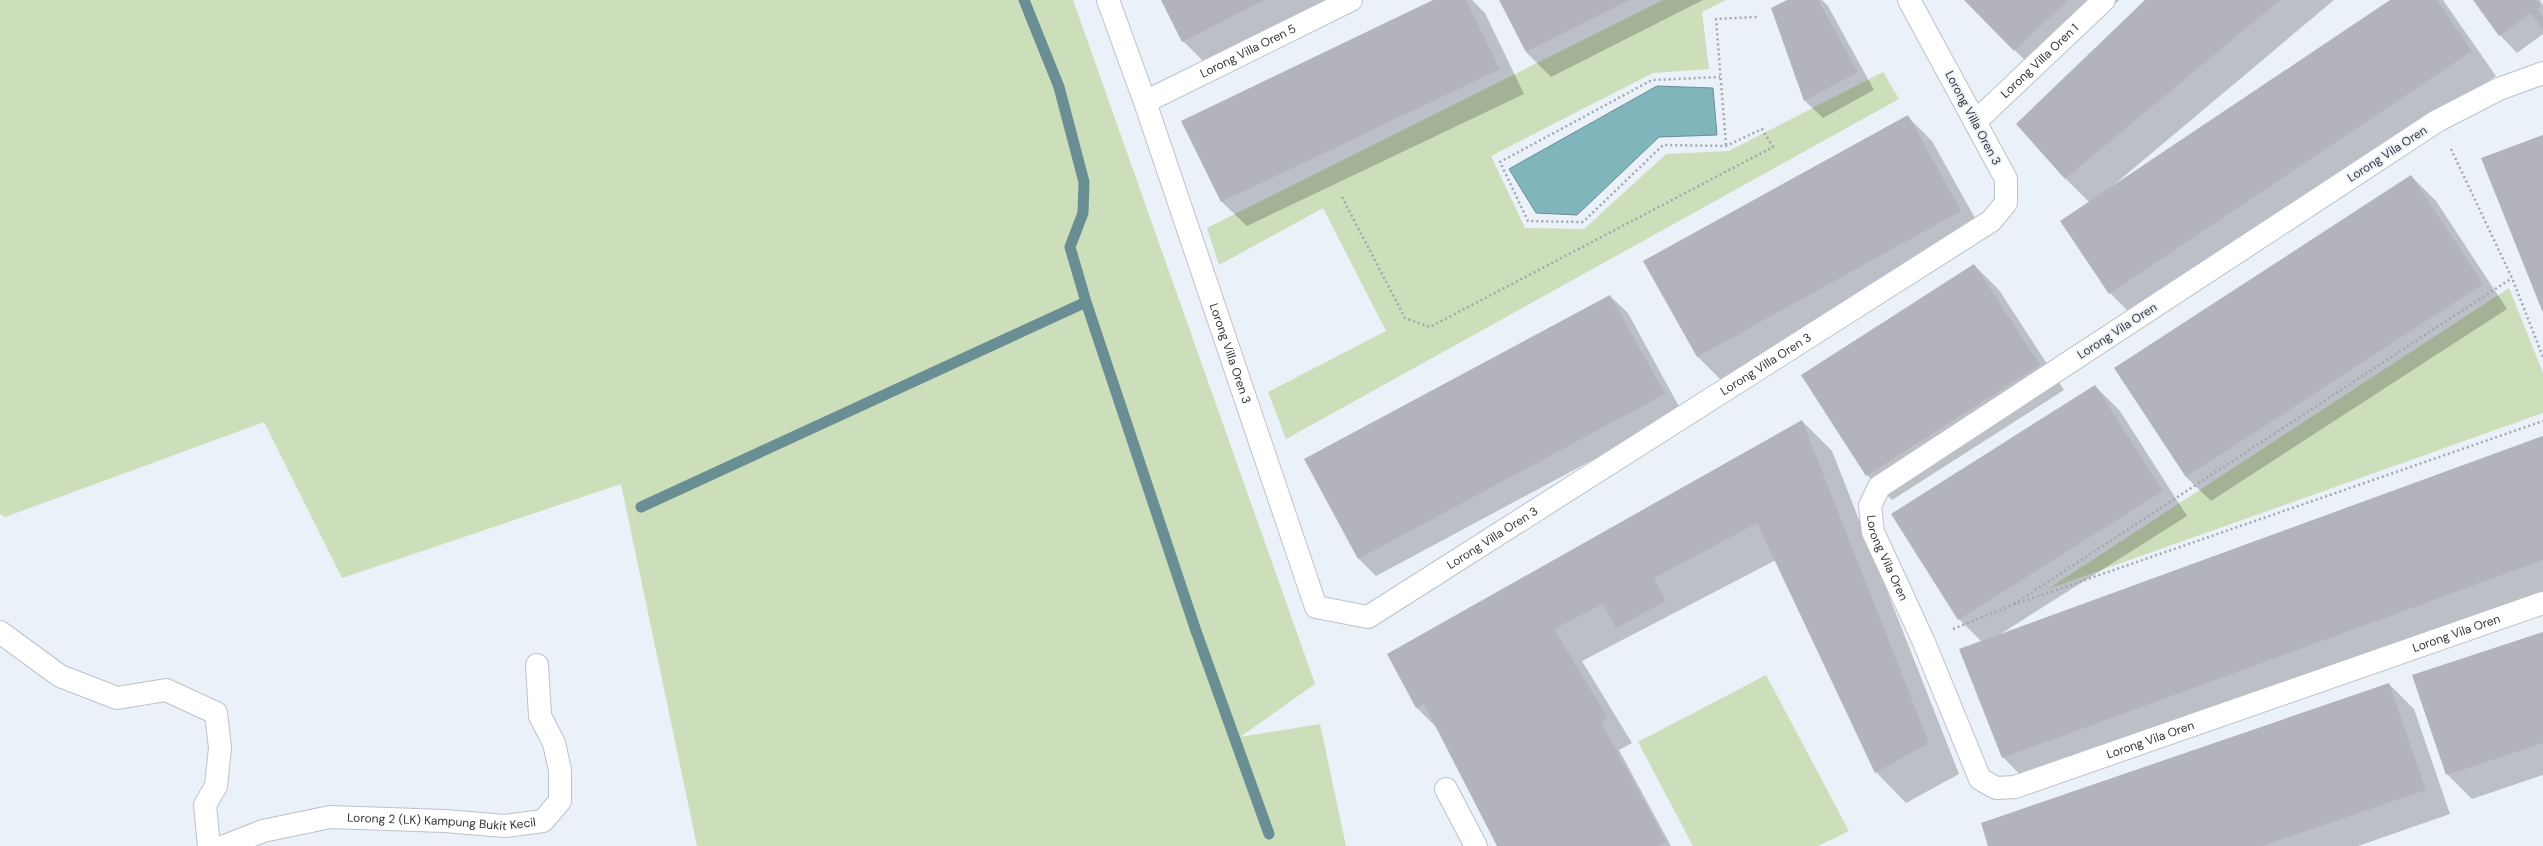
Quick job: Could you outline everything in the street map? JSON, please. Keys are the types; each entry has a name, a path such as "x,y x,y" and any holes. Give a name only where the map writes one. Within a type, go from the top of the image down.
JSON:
{"street":[{"name":"Lorong Villa Oren 3","path":"1108,0 1145,102 1316,607 1368,617 1991,221 2006,203 2006,179 1909,0"},
{"name":"Lorong Villa Oren 5","path":"1145,102 1351,0"},
{"name":"Lorong Villa Oren 1","path":"1975,122 2104,0"},
{"name":"Lorong Vila Oren","path":"2543,73 2499,89 2437,121 1879,487 1870,506 1873,532 1923,640 1980,779 1996,788 2015,787 2543,603"},
{"path":"0,632 60,676 117,698 166,690 216,713 220,748 216,786 205,805 209,846"},
{"name":"Lorong 2 (LK) Kampung Bukit Kecil","path":"225,846 263,831 330,817 445,821 505,826 543,821 560,801 560,770 554,743 540,716 537,665"},
{"path":"1446,789 1476,846"}],"path":[{"path":"1726,146 1716,19 1757,17"},
{"path":"1342,197 1405,318 1430,327 1773,146 1762,129 1726,146 1663,145 1583,222 1528,221 1500,162 1652,80 1720,77"},
{"path":"2437,121 2512,278 2543,356"},
{"path":"2010,606 2512,278"},
{"path":"1923,640 2010,606 2543,421"}],"green space":[{"path":"0,0 1073,0 1315,684 1240,737 1320,724 1346,846 697,846 621,484 342,578 264,422 5,517 0,514"},
{"path":"1663,0 1726,0 1702,12 1709,69 1653,73 1491,156 1525,228 1584,229 1666,154 1729,151 1883,72 1899,99 1286,439 1268,392 1386,331 1323,208 1219,265 1207,228"},
{"path":"2509,288 2543,373 2543,413 2048,589"},
{"path":"1766,675 1849,831 1818,846 1693,846 1638,742"}],"water":[{"path":"1657,86 1713,88 1717,135 1659,137 1577,215 1536,213 1509,169"}],"building":[{"path":"1161,0 1265,0 1182,42"},
{"path":"1433,0 1466,0 1500,69 1221,202 1181,121"},
{"path":"1499,0 1630,0 1526,52"},
{"path":"1787,0 1818,0 1858,72 1804,101 1771,8"},
{"path":"1964,0 2068,0 2014,51"},
{"path":"2145,0 2280,0 2065,179 2016,124"},
{"path":"2390,0 2437,0 2472,51 2109,294 2060,221"},
{"path":"2473,0 2536,0 2541,6 2537,9 2543,17 2543,29 2531,13 2499,36"},
{"path":"1908,115 1961,211 1697,357 1643,261"},
{"path":"2543,135 2543,313 2481,158"},
{"path":"2411,175 2483,284 2186,477 2114,368"},
{"path":"1974,264 2040,365 1866,476 1801,375"},
{"path":"1610,295 1665,394 1358,559 1304,459"},
{"path":"2095,385 2163,491 1958,620 1891,514"},
{"path":"1802,420 1929,743 1875,773 1757,523 1654,578 1666,601 1616,628 1603,604 1554,629 1608,718 1601,722 1666,842 1658,846 1497,846 1424,704 1416,708 1387,654"},
{"path":"2543,436 2543,560 2002,758 1959,649"},
{"path":"2543,632 2543,743 2446,775 2412,675"},
{"path":"2389,683 2426,790 2262,846 1988,846 1981,823"}],"waterway":[{"path":"1024,0 1059,87 1084,182 1083,213 1070,247 1086,302 1196,631 1269,834"},
{"path":"641,507 1086,302"}]}
